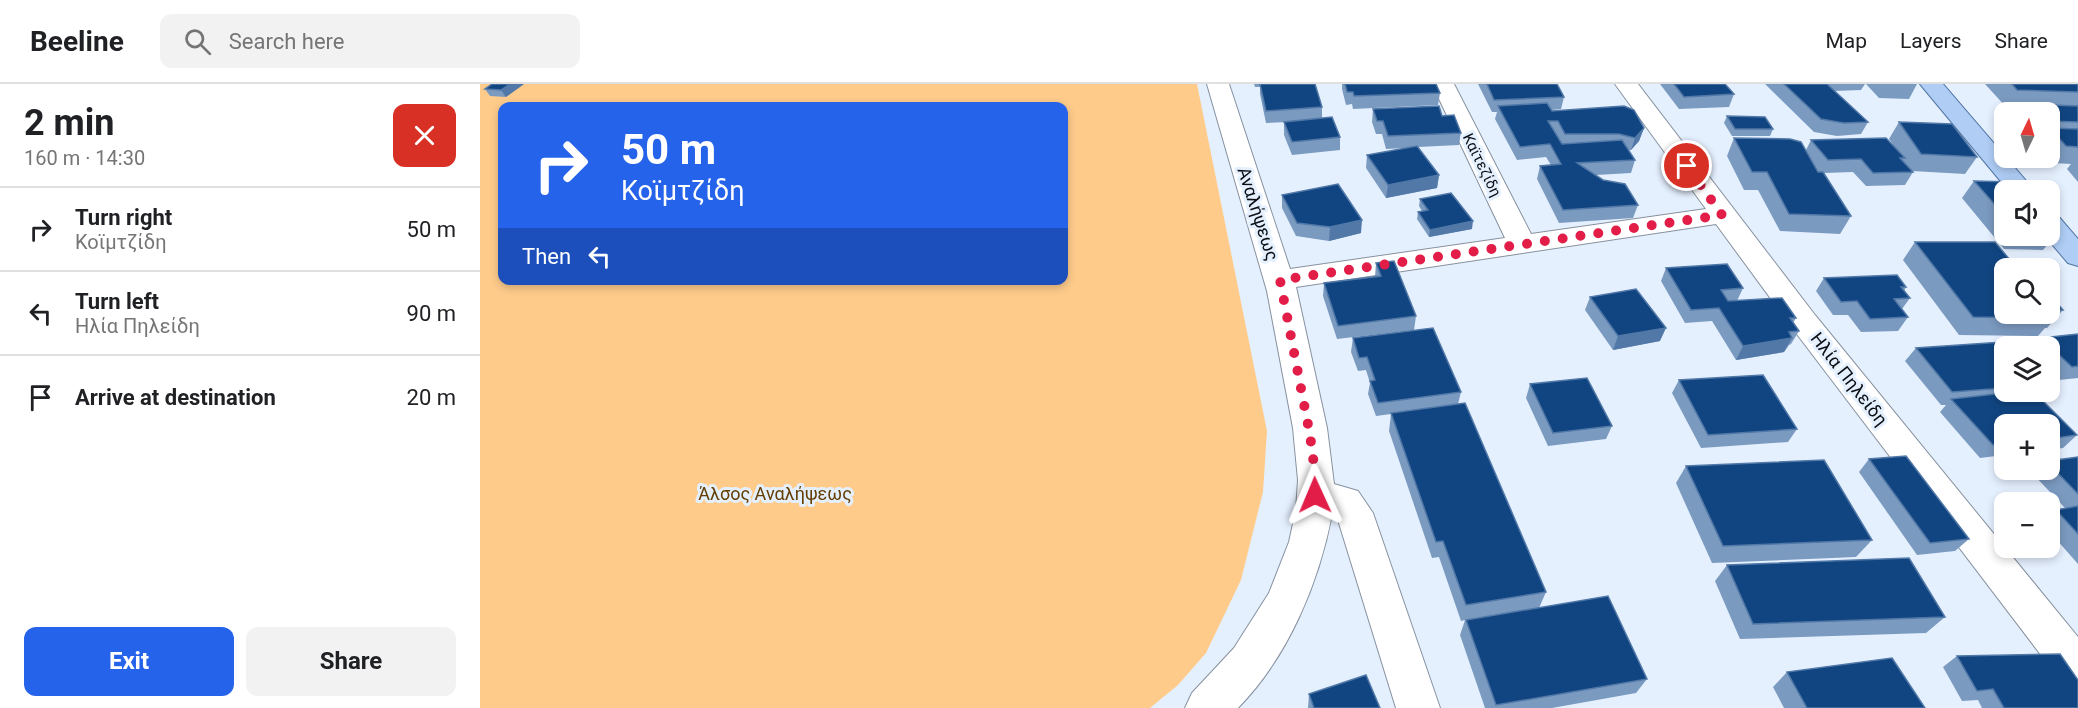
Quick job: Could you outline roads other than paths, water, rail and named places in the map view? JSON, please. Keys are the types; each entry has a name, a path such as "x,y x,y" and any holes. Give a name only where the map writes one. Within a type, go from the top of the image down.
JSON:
{"main road":[{"path":"1931,84 2013,180"},
{"path":"2060,236 2078,257"}],"street":[{"name":"Αναλήψεως","path":"1207,708 1247,665 1278,615 1306,544 1316,480 1310,435 1280,280 1233,139 1218,84"},
{"name":"Καϊτεζίδη","path":"1443,84 1521,245"},
{"name":"Ηλία Πηλείδη","path":"1626,84 1722,215 2078,670"},
{"path":"1280,280 1722,215"},
{"path":"1315,495 1345,502 1354,513 1418,708"}],"park label":[{"name":"Άλσος Αναλήψεως","path":"775,494"}]}
